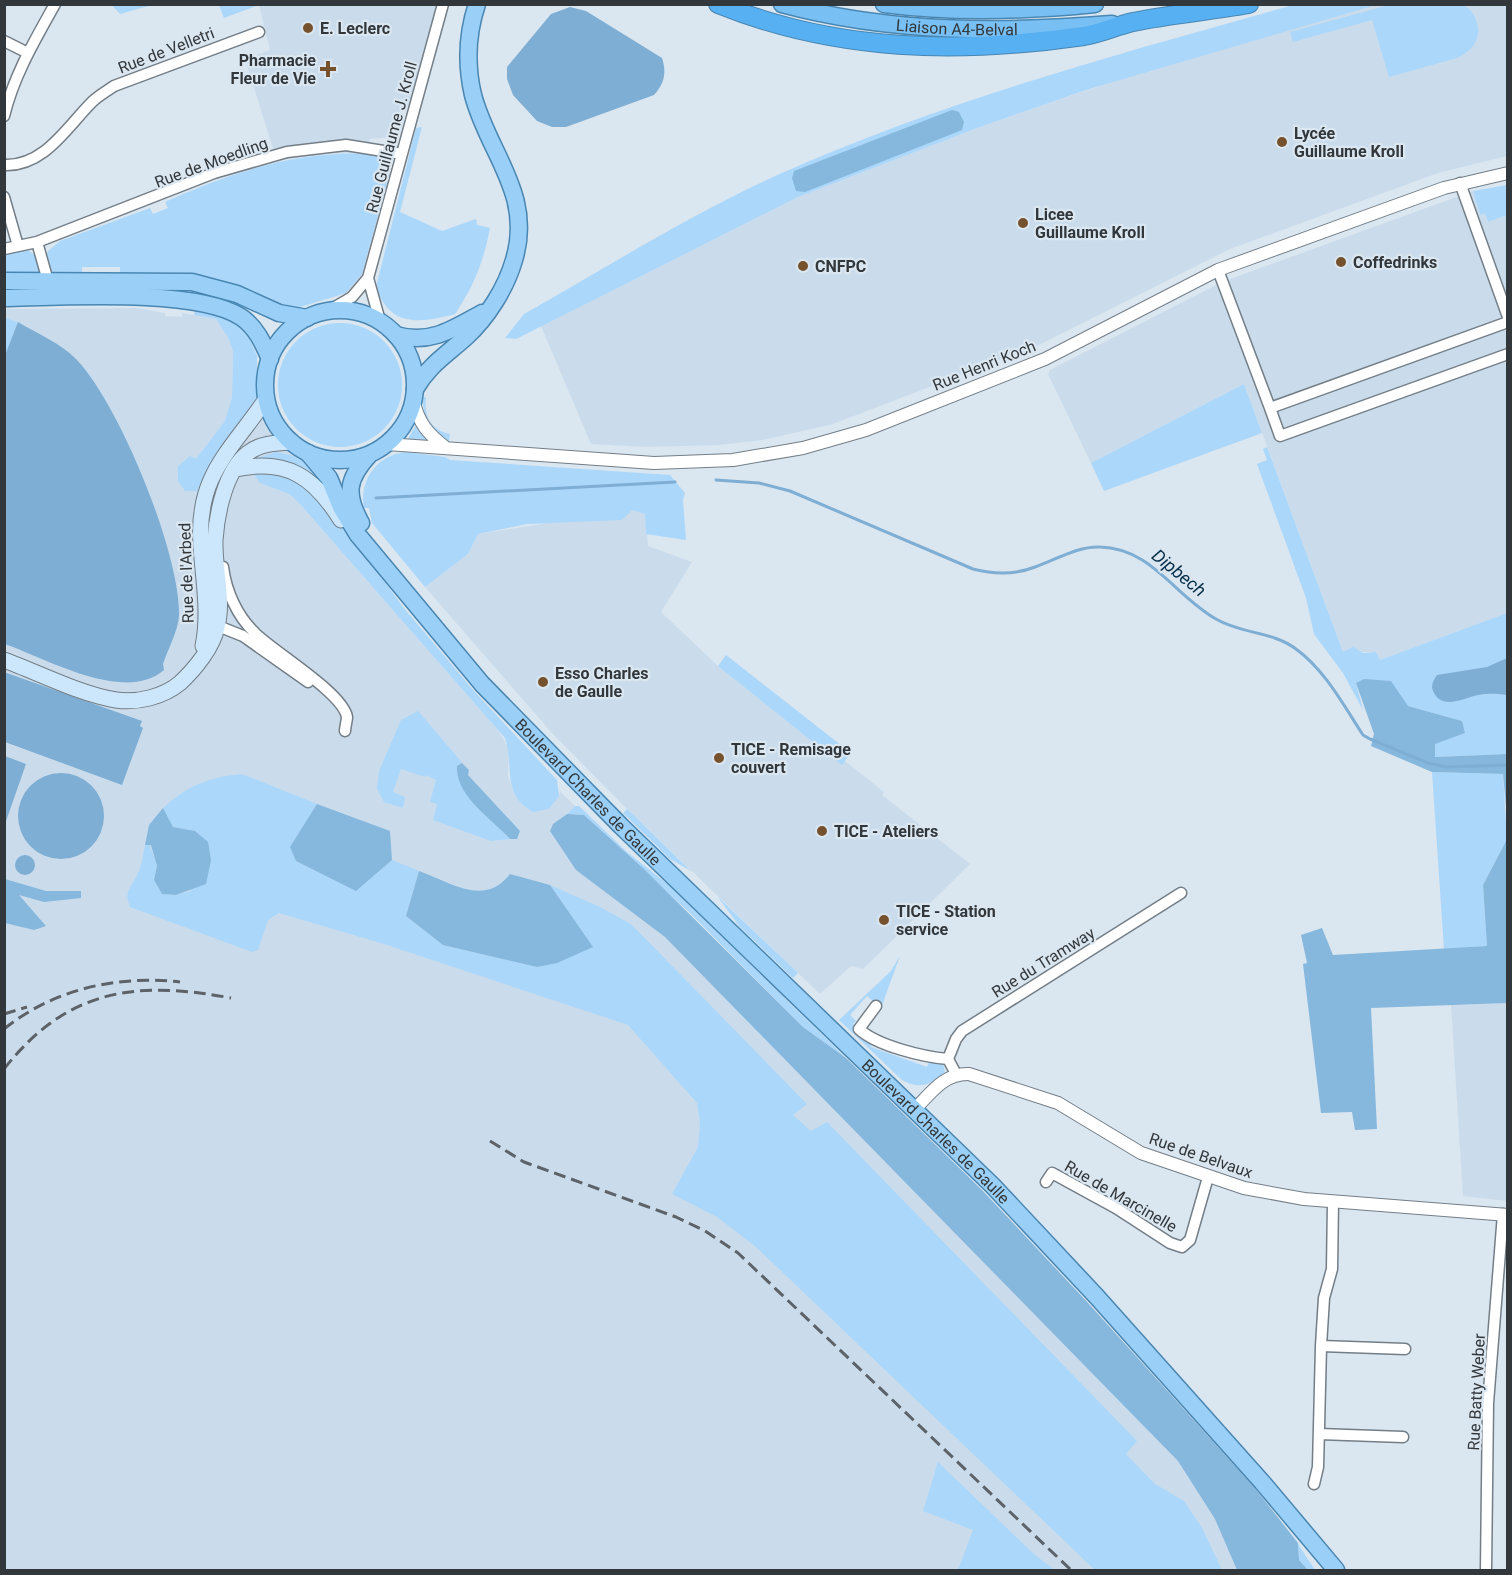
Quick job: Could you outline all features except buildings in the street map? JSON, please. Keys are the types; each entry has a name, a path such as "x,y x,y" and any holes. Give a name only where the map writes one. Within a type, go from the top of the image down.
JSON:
{"highway":[{"path":"718,4 755,18 813,34 908,47 964,47 1087,36 1133,22 1249,4"},
{"name":"Liaison A4-Belval","path":"782,4 843,19 926,28 1008,30 1133,22"},
{"name":"Liaison A4-Belval","path":"884,4 968,9 1040,9 1095,4"}],"main road":[{"path":"415,396 414,366 407,350 396,335 380,321 355,312 328,311 307,318 291,328 279,342 270,358 266,372 266,399 271,415 292,442 308,453 328,459 349,460 369,455 387,444 404,425 430,366 466,337 499,295 514,259 518,227 515,196 506,169 482,120 470,79 468,38 477,4"},
{"path":"4,281 192,282 237,294 279,313 307,318"},
{"path":"4,297 120,297 211,305 243,318 257,333 270,358"},
{"path":"396,335 417,340 433,338 488,310"},
{"name":"Rue de l'Arbed","path":"201,657 207,622 200,542 205,498 215,468 229,446 251,422 266,399"},
{"name":"Rue de l'Arbed","path":"4,660 105,698 129,701 154,697 171,689 186,677 201,657 213,640 218,626 220,603 215,542 226,489 236,469 248,453 260,446 292,442"},
{"name":"Boulevard Charles de Gaulle","path":"308,453 329,478 341,507 358,535 482,684 614,820 915,1109 1097,1297 1262,1482 1336,1570"},
{"name":"Boulevard Charles de Gaulle","path":"369,455 357,469 351,481 351,497 356,513 385,555 489,678 514,715"},
{"name":"Boulevard Charles de Gaulle","path":"236,469 268,464 284,467 305,478 321,491 369,560 392,578"}],"street":[{"path":"4,116 10,94 28,53 56,4"},
{"name":"Rue Guillaume J. Kroll","path":"328,311 352,297 368,278 442,4"},
{"name":"Rue de Velletri","path":"4,165 25,163 48,149 93,100 114,86 259,32"},
{"path":"4,41 28,53"},
{"name":"Rue de Moedling","path":"18,246 37,242 214,174 269,156 311,147 346,145 402,154"},
{"name":"Rue Henri Koch","path":"387,444 654,463 733,460 803,448 866,430 1045,359 1218,270 1460,183 1508,173"},
{"path":"1270,408 1508,320 1460,183"},
{"path":"4,197 18,246 4,249"},
{"path":"37,242 48,281"},
{"path":"1218,270 1280,436 1508,354"},
{"path":"368,278 380,321"},
{"path":"415,396 418,420 429,434 446,448"},
{"path":"218,522 225,577 239,613 253,632 334,697 342,706 347,717 345,731"},
{"path":"202,523 206,542 212,619 218,626 243,636 289,671 334,697"},
{"name":"Rue du Tramway","path":"948,1059 962,1031 1181,893"},
{"path":"876,1006 859,1029 873,1040 934,1058 948,1059 956,1074 944,1080 915,1109"},
{"name":"Rue de Belvaux","path":"956,1074 969,1074 1058,1103 1140,1153 1208,1177 1272,1195 1505,1215"},
{"name":"Rue de Marcinelle","path":"1046,1182 1052,1173 1116,1208 1170,1243 1182,1247 1190,1240 1208,1177"},
{"path":"1314,1484 1318,1467 1324,1298 1332,1269 1333,1202"},
{"name":"Rue Batty Weber","path":"1486,1570 1488,1403 1505,1215"},
{"path":"1321,1346 1405,1349"},
{"path":"1319,1434 1403,1437"}],"shaded area":[{"path":"1440,3 1465,6 1477,22 1477,38 1471,49 1457,58 1389,77 1372,20 1293,42 1290,32 1389,5"},
{"path":"219,4 259,5 224,18"},
{"path":"112,5 152,5 120,14"},
{"path":"259,5 436,5 407,111 401,110 396,131 389,137 370,139 368,152 361,154 328,153 277,161 245,59 270,50"},
{"path":"1293,5 1376,5 1089,89 977,128 798,197 516,339 505,338 524,314 684,223 782,173 844,147 971,100 1099,60"},
{"name":"Licee Guillaume Kroll","path":"1376,5 1507,5 1507,156 1438,173 1230,249 1039,345 833,424 763,440 719,445 646,447 591,444 541,326 798,197 977,128 1137,73"},
{"path":"570,7 586,11 662,58 664,78 654,95 566,127 552,127 537,121 513,95 507,79 507,67 551,14"},
{"path":"952,110 959,112 964,122 962,130 805,192 796,191 792,178 794,171"},
{"path":"422,127 400,212 442,231 476,219 477,225 490,228 477,272 455,314 418,320 398,316 389,310 376,287 416,128"},
{"path":"362,151 384,158 389,175 362,274 346,293 294,309 120,275 120,267 82,267 82,275 59,275 44,267 37,275 5,276 4,253 28,250 37,257 45,258 48,251 60,241 150,208 153,214 168,208 165,202 212,182 285,161 335,154 361,154"},
{"path":"1507,185 1507,215 1488,222 1485,213 1480,215 1473,191"},
{"path":"1473,191 1480,215 1485,213 1488,222 1507,215 1507,613 1380,660 1376,652 1343,652 1244,384 1091,463 1048,374 1050,370 1222,282"},
{"path":"136,308 165,313 165,316 182,317 182,313 216,319 229,339 233,352 232,397 226,421 196,459 176,474 261,417 268,430 291,455 276,452 260,483 289,494 300,504 498,730 509,749 508,776 514,793 533,812 559,796 560,791 575,806 562,818 1196,1467 1266,1570 5,1570 4,309"},
{"path":"195,310 217,314 235,323 249,338 257,356 257,400 206,484 197,491 185,491 178,481 178,466 190,456 196,459 225,421 232,397 233,352 229,339 216,319 194,315"},
{"path":"5,318 18,322 5,358"},
{"path":"18,322 70,354 93,380 111,409 128,444 159,519 177,589 179,616 175,634 163,664 164,670 148,679 129,682 108,681 63,668 5,644 4,358"},
{"path":"340,323 364,327 384,341 398,361 402,385 398,409 384,429 364,443 340,447 316,443 296,429 282,409 278,385 282,361 296,341 316,327"},
{"path":"1244,384 1262,433 1104,491 1091,463"},
{"path":"423,397 426,397 427,416 433,426 450,434 449,442 442,439 428,424"},
{"path":"416,425 428,442 408,439"},
{"path":"1267,447 1343,652 1353,647 1363,653 1376,652 1380,660 1507,613 1507,754 1435,757 1435,744 1462,721 1408,706 1356,683 1363,710 1343,673 1314,634 1306,598 1257,464 1267,460 1263,449"},
{"path":"276,452 291,455 318,469 369,560 403,607 474,691 557,780 559,796 549,809 533,812 523,805 512,788 505,738 300,504 289,494 260,483 255,476 255,459"},
{"path":"406,452 445,457 450,460 670,475 685,493 683,500 686,540 646,534 645,514 632,510 622,520 527,524 478,534 468,554 425,587 372,523 369,508 364,508 364,488 372,471 386,458"},
{"path":"632,510 645,514 648,546 692,562 661,612 718,666 842,764 845,761 884,792 882,795 970,864 863,969 851,966 820,994 627,809 552,733 425,587 468,554 478,534"},
{"path":"726,655 851,753 842,765 718,666"},
{"path":"1507,658 1507,695 1482,694 1448,702 1438,698 1432,688 1437,675 1487,667"},
{"path":"4,672 142,721 140,726 143,728 122,785 5,742"},
{"path":"1364,679 1391,681 1408,706 1462,721 1465,733 1435,744 1435,757 1507,754 1507,817 1503,774 1432,772 1371,746 1374,734 1356,683"},
{"path":"418,711 460,760 462,763 457,766 492,820 510,839 491,841 433,820 437,804 430,802 436,780 426,775 425,777 401,769 393,792 405,797 403,808 384,802 377,789 379,771 401,720"},
{"path":"5,756 26,764 4,824"},
{"path":"462,763 469,770 468,775 520,831 517,839 510,839 468,797 458,777 457,766"},
{"path":"1432,772 1503,774 1507,839 1483,885 1487,946 1444,949"},
{"path":"61,773 78,776 92,785 101,799 104,816 101,833 92,847 78,856 61,859 44,856 30,847 21,833 18,816 21,799 30,785 44,776"},
{"path":"242,774 317,804 306,825 296,861 356,890 392,860 419,871 406,916 443,945 537,967 592,947 550,885 600,907 631,924 807,1104 793,1115 811,1131 827,1122 1137,1441 1126,1454 1155,1484 1184,1501 1202,1528 1222,1570 1095,1570 756,1247 717,1217 672,1194 698,1147 700,1123 697,1103 628,1025 384,944 279,913 268,920 258,950 252,952 130,907 127,897 139,870 145,845 150,845 157,866 154,880 162,894 176,895 191,891 195,831 173,827 163,808 199,784 219,777"},
{"path":"317,804 390,831 392,860 356,891 296,861 290,847"},
{"path":"575,806 579,806 627,852 670,886 846,1058 803,1027 690,913 584,815 567,814"},
{"path":"163,808 173,827 195,831 208,842 211,860 206,884 176,895 162,894 154,880 157,866 151,845 145,845 149,825"},
{"path":"627,809 691,871 670,859 623,813"},
{"path":"567,814 584,815 645,870 803,1027 846,1058 982,1190 1089,1304 1254,1487 1298,1543 1299,1560 1308,1570 1237,1570 1215,1519 1178,1461 665,937 576,870 550,831 553,824"},
{"path":"1507,839 1507,1003 1371,1008 1377,1129 1355,1130 1352,1112 1321,1113 1303,964 1307,963 1301,935 1322,928 1333,955 1487,946 1483,885"},
{"path":"25,855 32,858 35,865 32,872 25,875 18,872 15,865 18,858"},
{"path":"419,871 456,886 479,891 500,884 510,874 550,885 593,947 557,963 537,967 443,945 406,916"},
{"path":"5,879 46,891 81,891 81,898 44,902 19,895 46,926 34,930 5,923"},
{"path":"718,897 798,973 793,978 739,926"},
{"path":"900,956 881,1008 867,996 850,1015 856,1021 853,1024 873,1040 871,1047 927,1067 930,1060 943,1064 945,1072 925,1085 914,1085 902,1080 839,1020 891,971"},
{"path":"1507,1003 1507,1201 1463,1196 1451,1005"},
{"path":"938,1462 1035,1555 1055,1570 958,1570 973,1530 923,1511"},
{"path":"1298,1544 1315,1570 1308,1570 1299,1560"}],"waterway":[{"name":"Dipbech","path":"716,480 759,483 790,491 981,571 996,573 1020,571 1091,547 1118,549 1148,564 1187,598 1216,619 1277,639 1296,649 1316,667 1363,735 1370,739 1428,763 1447,767 1508,765"},
{"path":"376,498 675,482"}],"railway":[{"path":"4,1029 23,1015 44,1004 87,988 133,981 180,982"},
{"path":"4,1069 28,1042 53,1022 78,1007 105,997 134,991 164,990 231,998"},
{"path":"4,1014 27,1007"},
{"path":"490,1141 524,1162 676,1217 705,1231 738,1253 1071,1570"}],"place":[{"name":"E. Leclerc","path":"308,28"},
{"name":"Pharmacie Fleur de Vie","path":"328,69"},
{"name":"Lycée Guillaume Kroll","path":"1282,142"},
{"name":"Licee Guillaume Kroll","path":"1023,223"},
{"name":"Coffedrinks","path":"1341,262"},
{"name":"CNFPC","path":"803,266"},
{"name":"Esso Charles de Gaulle","path":"543,682"},
{"name":"TICE - Remisage couvert","path":"719,758"},
{"name":"TICE - Ateliers","path":"822,831"},
{"name":"TICE - Station service","path":"884,920"}]}
